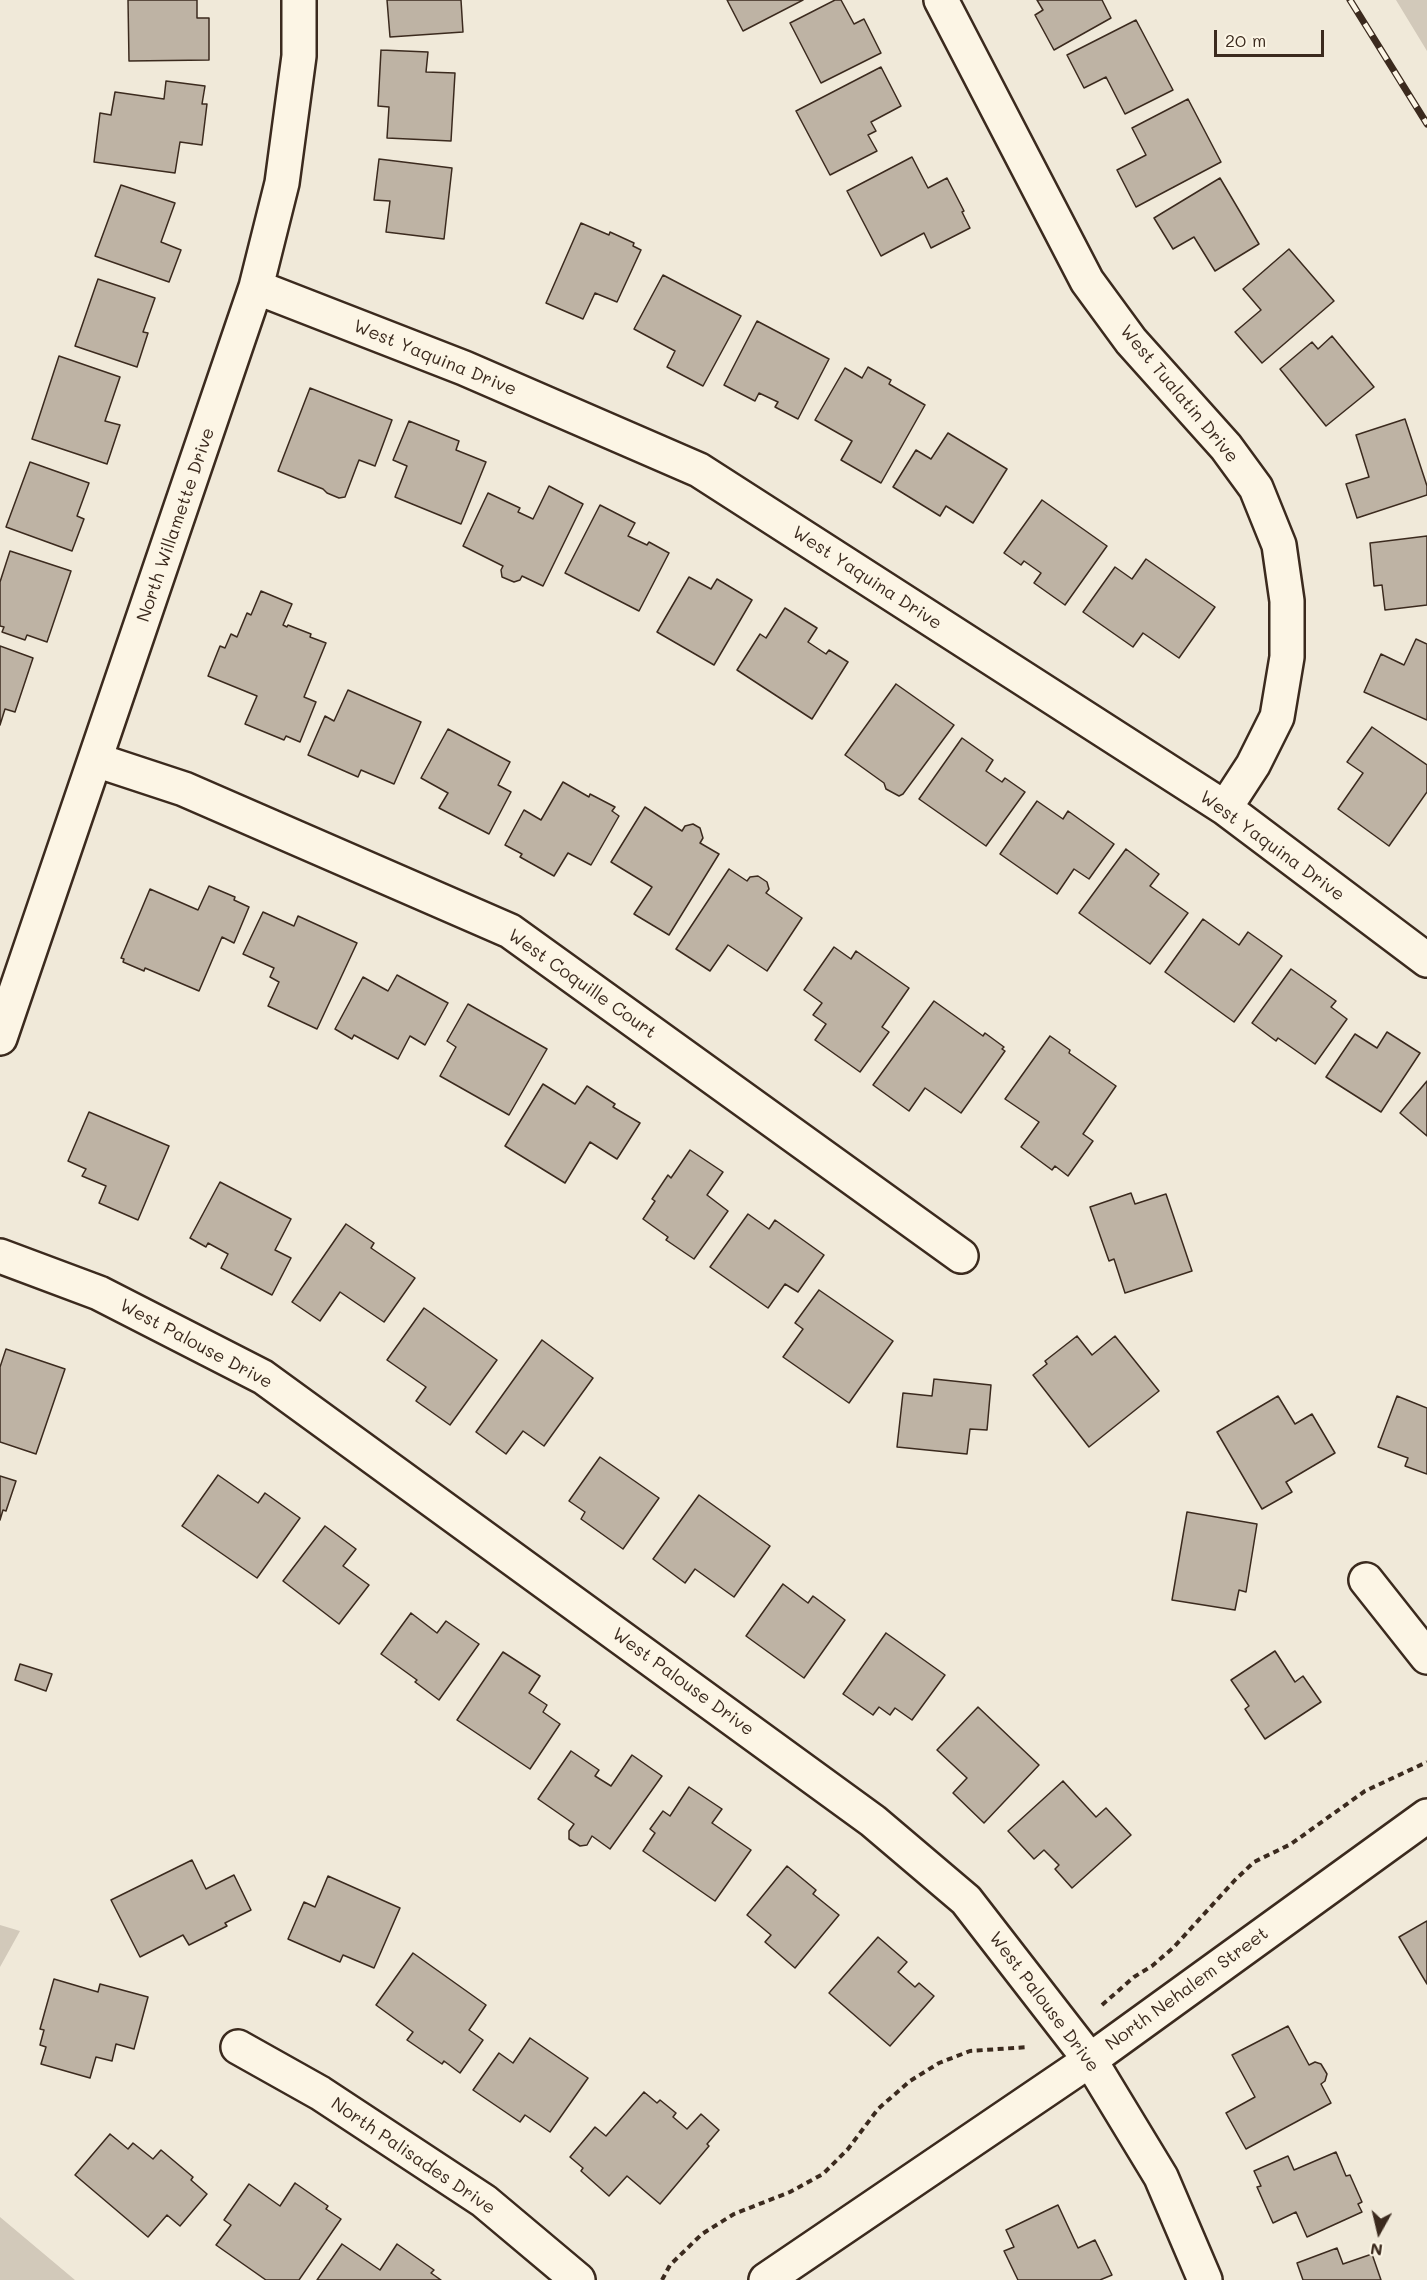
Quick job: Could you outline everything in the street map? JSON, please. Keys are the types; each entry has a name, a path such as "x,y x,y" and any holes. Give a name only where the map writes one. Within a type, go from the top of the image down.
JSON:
{"street":[{"name":"North Willamette Drive","path":"0,1038 256,287 282,183 299,56 299,0"},
{"name":"West Tualatin Drive","path":"941,0 1087,281 1131,341 1226,447 1256,488 1279,545 1287,601 1287,657 1277,717 1253,765 1225,808"},
{"name":"West Yaquina Drive","path":"256,287 464,369 699,470 1225,808 1427,960"},
{"name":"West Coquille Court","path":"96,760 184,789 510,932 961,1256"},
{"name":"West Palouse Drive","path":"0,1256 99,1293 263,1377 873,1821 966,1900 1090,2060 1161,2177 1205,2280"},
{"path":"1366,1580 1427,1657"},
{"name":"North Nehalem Street","path":"766,2280 1090,2060 1427,1816"},
{"name":"North Palisades Drive","path":"238,2047 320,2093 484,2201 578,2280"}],"path":[{"path":"1101,2005 1174,1947 1254,1862 1291,1844 1365,1791 1427,1762"},
{"path":"662,2280 670,2265 702,2234 734,2214 790,2192 823,2174 848,2149 878,2109 910,2081 939,2063 970,2051 1028,2047"}],"shaded area":[{"path":"1396,0 1427,0 1427,51"},
{"path":"0,1925 20,1931 0,1967"},
{"path":"0,2217 75,2280 0,2280"}],"building":[{"path":"128,0 197,0 197,18 209,18 209,60 129,61"},
{"path":"387,0 461,0 463,32 390,37"},
{"path":"727,0 803,0 743,31"},
{"path":"835,0 841,0 854,24 864,19 881,53 821,83 790,23"},
{"path":"1037,0 1102,0 1111,18 1054,50 1035,15 1043,10"},
{"path":"1136,20 1173,90 1125,114 1106,77 1084,88 1067,55"},
{"path":"381,50 428,52 426,72 455,73 451,141 387,138 389,107 378,106"},
{"path":"881,67 901,106 871,122 876,131 868,135 877,151 830,175 796,111"},
{"path":"166,81 205,86 202,104 207,104 202,145 180,142 175,173 94,162 100,113 111,115 115,92 164,99"},
{"path":"1188,99 1221,162 1136,207 1117,170 1146,155 1132,128"},
{"path":"912,157 928,188 947,178 970,228 931,248 924,233 881,256 847,191"},
{"path":"379,159 452,168 444,239 386,232 390,201 374,200"},
{"path":"1220,178 1259,244 1215,271 1194,237 1173,249 1154,218"},
{"path":"121,185 175,203 161,242 181,250 169,282 95,256"},
{"path":"581,223 609,235 610,232 634,243 633,246 641,250 617,302 595,293 583,319 546,303"},
{"path":"1289,249 1334,301 1262,363 1235,332 1261,310 1243,289"},
{"path":"663,275 741,316 703,386 667,367 675,351 634,329"},
{"path":"98,279 155,298 143,332 148,333 137,367 75,346"},
{"path":"757,321 829,359 798,419 775,407 778,402 759,393 755,401 724,385"},
{"path":"1332,336 1374,387 1326,426 1280,369 1312,342 1318,349"},
{"path":"59,356 120,377 105,421 120,425 107,464 32,439"},
{"path":"868,367 891,380 889,384 925,405 881,483 841,460 852,441 815,420 845,368 862,378"},
{"path":"310,388 392,420 375,466 359,460 345,497 339,498 278,471"},
{"path":"1405,419 1427,486 1427,495 1357,518 1346,484 1369,477 1356,435"},
{"path":"409,421 459,441 456,450 486,462 461,524 395,497 407,466 393,460"},
{"path":"948,433 1007,469 973,523 946,506 940,516 893,487 916,450 931,459"},
{"path":"30,462 89,483 77,516 84,519 72,551 6,527"},
{"path":"549,486 583,504 543,586 522,576 520,580 514,582 502,577 503,566 463,546 488,493 520,508 518,512 533,519"},
{"path":"1042,500 1107,546 1065,605 1034,583 1041,573 1024,561 1021,565 1004,553"},
{"path":"600,505 635,523 628,536 647,545 649,542 669,553 639,611 565,573"},
{"path":"1427,536 1427,605 1385,610 1382,585 1374,586 1370,543"},
{"path":"10,551 71,571 47,642 27,635 25,640 2,632 4,627 0,626 0,582"},
{"path":"1146,559 1215,607 1179,658 1143,633 1133,647 1083,612 1115,567 1132,579"},
{"path":"689,577 711,589 717,579 752,600 714,665 657,632"},
{"path":"261,591 292,604 283,625 311,634 310,637 326,643 304,697 316,702 300,742 286,736 284,740 245,724 257,696 208,676 220,646 225,648 231,634 237,637 247,613 251,615"},
{"path":"785,608 817,628 808,642 826,654 829,650 848,662 812,719 737,670 760,634 766,638"},
{"path":"1416,639 1427,644 1427,720 1364,692 1381,654 1404,665"},
{"path":"0,646 33,658 15,712 5,709 0,725"},
{"path":"896,684 954,725 903,794 899,796 886,789 884,783 845,755"},
{"path":"348,690 421,722 394,784 361,770 358,777 308,755 325,716 334,721"},
{"path":"1372,727 1427,765 1427,792 1389,846 1338,809 1363,773 1347,762"},
{"path":"448,729 510,762 498,785 511,792 489,834 439,808 448,793 421,778"},
{"path":"962,738 993,760 986,771 1002,782 1005,778 1025,792 986,846 919,799"},
{"path":"563,782 589,797 590,794 615,807 612,811 619,816 591,865 568,853 554,876 520,857 522,854 505,845 524,810 541,820"},
{"path":"1037,801 1063,819 1068,811 1114,844 1089,879 1074,869 1057,894 1000,854"},
{"path":"645,807 682,831 685,826 693,824 700,828 703,838 700,843 719,854 669,935 634,914 652,887 611,862"},
{"path":"1126,849 1159,874 1150,886 1188,913 1150,964 1079,913"},
{"path":"729,869 747,881 750,877 758,876 767,882 769,889 766,893 802,918 767,971 728,945 710,971 676,949"},
{"path":"209,886 235,897 234,900 249,907 234,943 222,937 199,991 145,968 144,971 123,962 124,959 121,958 150,889 198,910"},
{"path":"263,912 294,926 298,916 357,943 317,1029 268,1006 279,982 270,977 274,968 243,954"},
{"path":"1203,919 1239,945 1248,932 1282,956 1234,1022 1165,972"},
{"path":"834,947 851,959 856,951 909,988 882,1027 889,1032 860,1072 815,1040 826,1024 813,1015 822,1003 804,990"},
{"path":"1291,969 1336,1001 1331,1007 1347,1019 1315,1064 1278,1038 1276,1041 1252,1023"},
{"path":"397,975 448,1003 425,1045 410,1036 398,1059 354,1035 352,1039 335,1029 363,977 388,991"},
{"path":"934,1001 983,1036 985,1033 1004,1047 1002,1049 1005,1051 961,1113 925,1088 909,1111 873,1085"},
{"path":"468,1004 547,1049 509,1115 440,1076 456,1047 447,1041"},
{"path":"1387,1032 1420,1053 1381,1112 1326,1077 1355,1034 1377,1048"},
{"path":"1050,1036 1070,1050 1069,1053 1116,1086 1083,1134 1093,1141 1068,1176 1055,1166 1052,1170 1021,1147 1039,1122 1005,1099"},
{"path":"1427,1081 1427,1136 1400,1113"},
{"path":"543,1084 575,1104 587,1086 615,1104 613,1107 640,1123 617,1159 590,1142 565,1183 505,1146"},
{"path":"89,1112 169,1146 138,1220 99,1203 106,1186 82,1176 86,1169 68,1161"},
{"path":"690,1150 723,1172 707,1195 728,1211 694,1259 666,1240 668,1237 643,1219 655,1201 652,1199 668,1175 671,1178"},
{"path":"220,1182 291,1219 275,1250 291,1258 272,1295 221,1268 228,1254 208,1243 206,1247 190,1238"},
{"path":"1131,1193 1135,1204 1166,1194 1192,1271 1125,1293 1114,1259 1109,1261 1090,1207"},
{"path":"748,1214 769,1229 775,1220 824,1255 798,1292 785,1284 768,1308 710,1267"},
{"path":"346,1224 374,1243 371,1248 415,1278 384,1322 340,1292 320,1321 292,1302"},
{"path":"819,1290 893,1341 849,1403 783,1357 803,1329 795,1323"},
{"path":"424,1308 497,1360 450,1425 416,1401 426,1387 387,1360"},
{"path":"1077,1336 1092,1355 1115,1336 1159,1391 1089,1447 1033,1375 1047,1364 1045,1361"},
{"path":"542,1340 593,1378 544,1446 523,1431 506,1454 476,1432"},
{"path":"6,1349 65,1369 36,1454 0,1442 0,1367"},
{"path":"934,1379 991,1385 987,1430 970,1429 967,1454 897,1447 903,1393 932,1396"},
{"path":"1278,1396 1295,1424 1312,1414 1335,1453 1286,1482 1292,1492 1262,1509 1217,1432"},
{"path":"1397,1396 1427,1408 1427,1474 1405,1466 1408,1458 1378,1447"},
{"path":"600,1457 659,1498 623,1549 581,1519 585,1512 569,1501"},
{"path":"218,1475 258,1503 265,1493 300,1518 257,1578 182,1526"},
{"path":"0,1476 16,1481 6,1511 3,1510 0,1520"},
{"path":"699,1495 770,1546 734,1597 695,1569 685,1583 653,1559"},
{"path":"1187,1512 1257,1524 1246,1592 1239,1590 1235,1610 1172,1600"},
{"path":"325,1526 356,1549 343,1566 369,1585 339,1624 283,1581"},
{"path":"783,1584 808,1603 813,1596 845,1620 804,1678 746,1636"},
{"path":"411,1613 437,1633 446,1621 479,1644 439,1700 415,1682 417,1680 381,1654"},
{"path":"886,1633 945,1675 912,1720 895,1708 890,1715 879,1707 873,1715 843,1694"},
{"path":"1275,1651 1295,1682 1303,1676 1321,1702 1265,1739 1245,1709 1249,1706 1231,1680"},
{"path":"503,1652 540,1676 529,1693 547,1705 543,1712 560,1724 530,1769 457,1720"},
{"path":"20,1664 52,1674 46,1691 15,1680"},
{"path":"978,1707 1039,1765 984,1823 953,1793 967,1778 937,1750"},
{"path":"571,1751 599,1770 595,1776 611,1786 632,1755 662,1776 610,1849 592,1836 587,1845 580,1846 569,1839 569,1831 574,1824 538,1799"},
{"path":"1063,1781 1096,1817 1106,1808 1131,1835 1072,1888 1055,1869 1059,1865 1044,1850 1034,1859 1008,1831"},
{"path":"689,1787 722,1809 712,1823 751,1850 715,1901 643,1851 655,1833 650,1829 663,1811 670,1816"},
{"path":"192,1860 206,1889 234,1875 251,1910 225,1923 227,1926 189,1945 183,1935 140,1957 111,1900"},
{"path":"787,1866 816,1890 813,1894 839,1915 795,1968 765,1942 771,1935 747,1915"},
{"path":"328,1876 400,1908 374,1968 343,1955 340,1962 288,1939 304,1902 315,1907"},
{"path":"1427,1921 1427,1984 1399,1937"},
{"path":"878,1937 907,1962 898,1972 915,1987 919,1983 934,1996 890,2046 829,1993"},
{"path":"413,1953 486,2005 469,2030 483,2040 460,2073 444,2061 442,2064 407,2040 413,2032 376,2005"},
{"path":"54,1979 98,1992 100,1984 148,1997 134,2049 116,2044 112,2061 96,2057 90,2078 41,2064 46,2047 40,2045 44,2030 40,2029"},
{"path":"1288,2026 1309,2065 1315,2062 1321,2064 1327,2074 1325,2081 1321,2084 1331,2103 1246,2149 1226,2113 1255,2097 1232,2055"},
{"path":"530,2038 588,2078 550,2132 525,2115 520,2122 473,2090 499,2053 513,2063"},
{"path":"644,2092 657,2103 660,2100 676,2113 673,2117 687,2129 701,2114 719,2130 707,2144 709,2146 660,2204 627,2176 609,2196 581,2171 583,2168 570,2157 595,2127 606,2136"},
{"path":"110,2134 128,2149 133,2143 153,2159 161,2150 193,2177 191,2180 207,2194 180,2226 167,2215 148,2237 75,2175"},
{"path":"1336,2152 1346,2176 1350,2175 1362,2202 1358,2204 1362,2212 1307,2237 1296,2212 1273,2223 1257,2187 1261,2186 1254,2171 1288,2156 1294,2170"},
{"path":"295,2183 328,2206 326,2209 341,2219 299,2280 266,2280 216,2245 231,2225 224,2220 249,2184 280,2206"},
{"path":"1058,2205 1078,2248 1095,2240 1112,2275 1100,2280 1018,2280 1004,2251 1014,2247 1006,2230"},
{"path":"342,2244 380,2270 397,2244 434,2270 431,2273 441,2280 317,2280"},
{"path":"1337,2248 1343,2264 1372,2254 1381,2280 1303,2280 1297,2263"}],"railway":[{"path":"1350,0 1427,124"}]}
